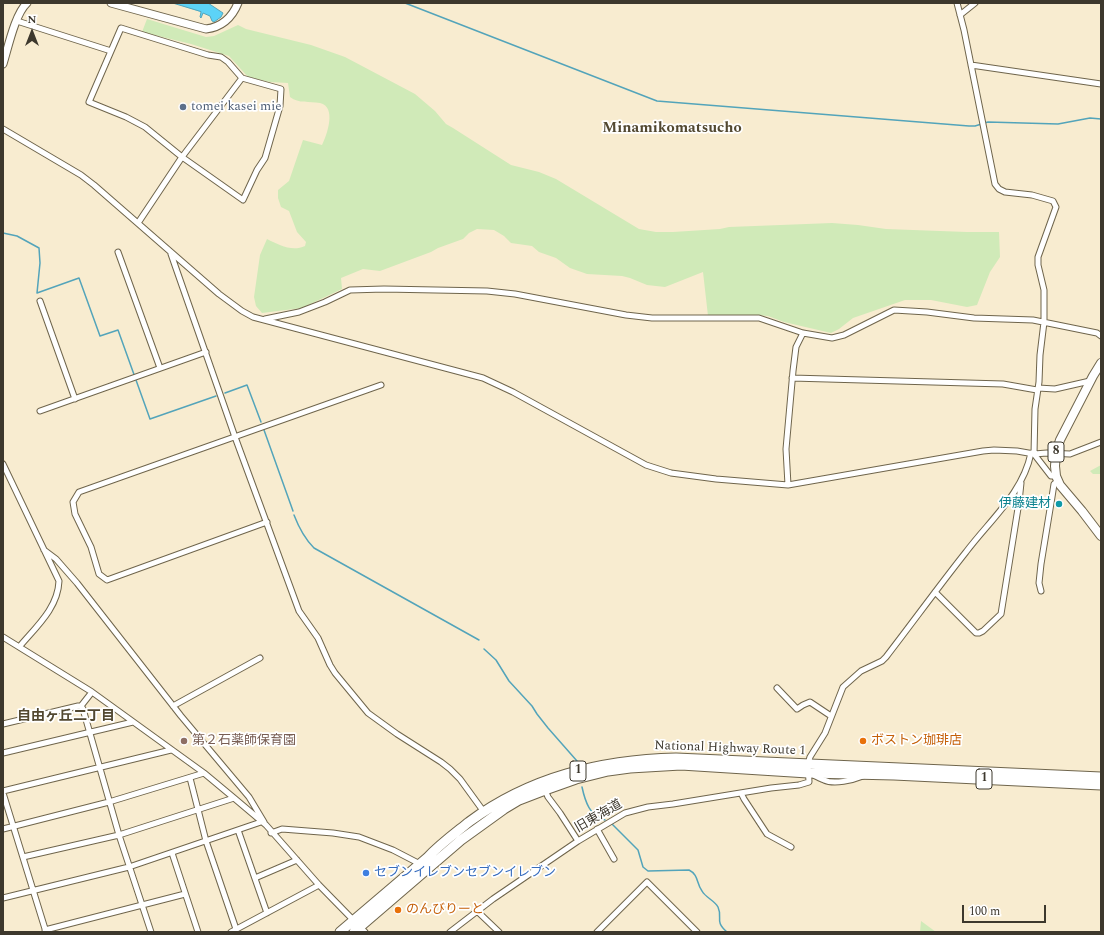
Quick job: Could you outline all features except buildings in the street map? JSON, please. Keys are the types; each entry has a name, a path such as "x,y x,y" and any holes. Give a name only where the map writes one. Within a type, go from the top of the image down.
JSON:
{"highway":[{"name":"National Highway Route 1","path":"340,932 353,920 424,866 490,818 519,800 545,790 608,771 676,758 809,773 996,776"},
{"name":"National Highway Route 1","path":"360,930 424,866 438,846 484,812 519,791 556,777 607,764 654,762"},
{"name":"National Highway Route 1","path":"809,773 1101,777"},
{"name":"National Highway Route 1","path":"1024,777 1101,785"}],"main road":[{"name":"8","path":"1101,363 1090,381 1063,434 1056,453 1055,466 1057,479 1101,536"}],"street":[{"path":"3,64 22,8 27,3"},
{"path":"111,3 206,29 219,26 228,20 235,11 238,3"},
{"path":"868,774 852,781 827,781 809,773 810,757 825,732 843,687 861,671 882,661 886,657 967,550 1010,499 1021,482 1032,453 1044,322 1044,290 1038,265 1038,256 1056,207 1053,201 1032,195 1005,192 997,187 993,177 957,3"},
{"path":"960,15 975,3"},
{"path":"17,21 111,51"},
{"path":"121,28 208,55 221,57 231,64 242,78 281,89 280,106 265,158 243,200 140,124 89,102 121,28"},
{"path":"971,65 1101,84"},
{"path":"138,223 182,156 242,78"},
{"path":"3,129 94,185 219,294 253,317 483,378 507,389 605,443 658,469 671,473 788,485 983,450 1070,454 1101,442"},
{"path":"118,252 160,368"},
{"path":"171,253 235,437 299,611 318,638 330,664 336,673 368,713 450,769 484,812"},
{"path":"264,320 299,312 326,302 350,290 457,290 515,294 645,318 763,319 803,333 837,338 894,310 927,312 974,318 1021,319 1044,322 1097,333 1101,336"},
{"path":"40,301 75,398"},
{"path":"788,485 786,449 792,378 796,346 803,333"},
{"path":"40,411 206,352"},
{"path":"792,378 997,383 1037,389 1055,389 1090,381"},
{"path":"267,522 107,580 99,574 91,547 75,514 73,502 79,492 381,385"},
{"path":"1032,453 1051,476 1057,479 1054,484 1041,564 1039,583 1041,591"},
{"path":"3,464 59,581 57,595 46,616 20,646"},
{"path":"935,592 976,633 983,631 1001,614 1021,482"},
{"path":"44,550 56,559 77,583 173,706 249,797 263,823 271,833 353,920 360,930"},
{"path":"3,637 20,646 28,653 92,692 204,773 263,823"},
{"path":"173,706 260,658"},
{"path":"777,688 797,709 810,702 831,716"},
{"path":"3,724 81,706 92,692"},
{"path":"81,706 90,732 119,835 151,932"},
{"path":"3,754 133,722"},
{"path":"172,750 3,792 46,931 141,904 185,894"},
{"path":"3,829 13,825 109,802 204,773"},
{"name":"旧東海道","path":"450,932 477,911 578,841 618,816 630,811 800,785 809,773"},
{"path":"190,778 206,841 236,929"},
{"path":"545,790 548,797 578,841"},
{"path":"741,793 744,800 767,834 791,847"},
{"path":"23,857 119,835 234,798"},
{"path":"3,898 129,867 263,823"},
{"path":"271,833 282,829 333,833 359,837 393,850 424,866"},
{"path":"597,829 614,859"},
{"path":"238,830 267,913"},
{"path":"172,853 198,932"},
{"path":"255,878 297,860"},
{"path":"597,932 647,882 697,932"},
{"path":"231,932 319,885"},
{"path":"477,911 499,932"}],"green space":[{"path":"147,19 206,37 214,36 238,25 246,29 311,45 345,57 415,94 435,111 446,124 511,165 539,172 556,179 639,229 656,232 673,232 729,227 832,223 886,229 999,232 1000,257 990,272 977,305 967,307 931,300 905,300 853,318 839,329 831,333 784,322 768,316 708,316 703,272 665,287 647,285 622,276 587,274 570,268 556,258 539,252 532,246 511,243 504,236 494,230 477,229 469,233 463,239 380,271 363,269 341,278 342,289 302,308 262,313 256,306 254,297 260,255 267,239 290,248 300,248 305,246 306,242 297,232 289,211 281,207 278,198 278,190 289,181 303,140 322,145 328,128 328,110 320,103 301,101 290,97 288,83 270,82 248,77 229,56 191,44 142,32"},
{"path":"1101,465 1101,474 1093,474 1090,471"},
{"path":"921,921 936,932 920,932"}],"water":[{"path":"173,3 208,3 223,13 221,17 214,22 210,16 203,13 201,18 201,12"}],"waterway":[{"path":"405,3 657,101 969,126 975,126 988,122 1058,124 1090,118 1101,119"},
{"path":"3,233 17,236 39,248 40,263 37,293 79,278 100,336 118,330 150,419 216,396"},
{"path":"225,393 247,385 261,422"},
{"path":"264,430 293,511"},
{"path":"294,515 302,533 314,548 479,640"},
{"path":"484,649 496,660 509,681 532,706 548,728 577,761"},
{"path":"582,787 589,808 596,816 605,820"},
{"path":"612,824 638,850 643,867 648,871 689,870 692,872 696,877 700,888 718,907 721,925 727,932"}],"place":[{"name":"tomei kasei mie","path":"183,107"},
{"name":"伊藤建材","path":"1059,504"},
{"name":"第２石薬師保育園","path":"184,741"},
{"name":"ボストン珈琲店","path":"863,741"},
{"name":"セブンイレブンセブンイレブン","path":"366,873"},
{"name":"のんびりーと","path":"398,910"}],"district":[{"name":"Minamikomatsucho","path":"672,129"},
{"name":"自由ヶ丘二丁目","path":"66,717"}]}
